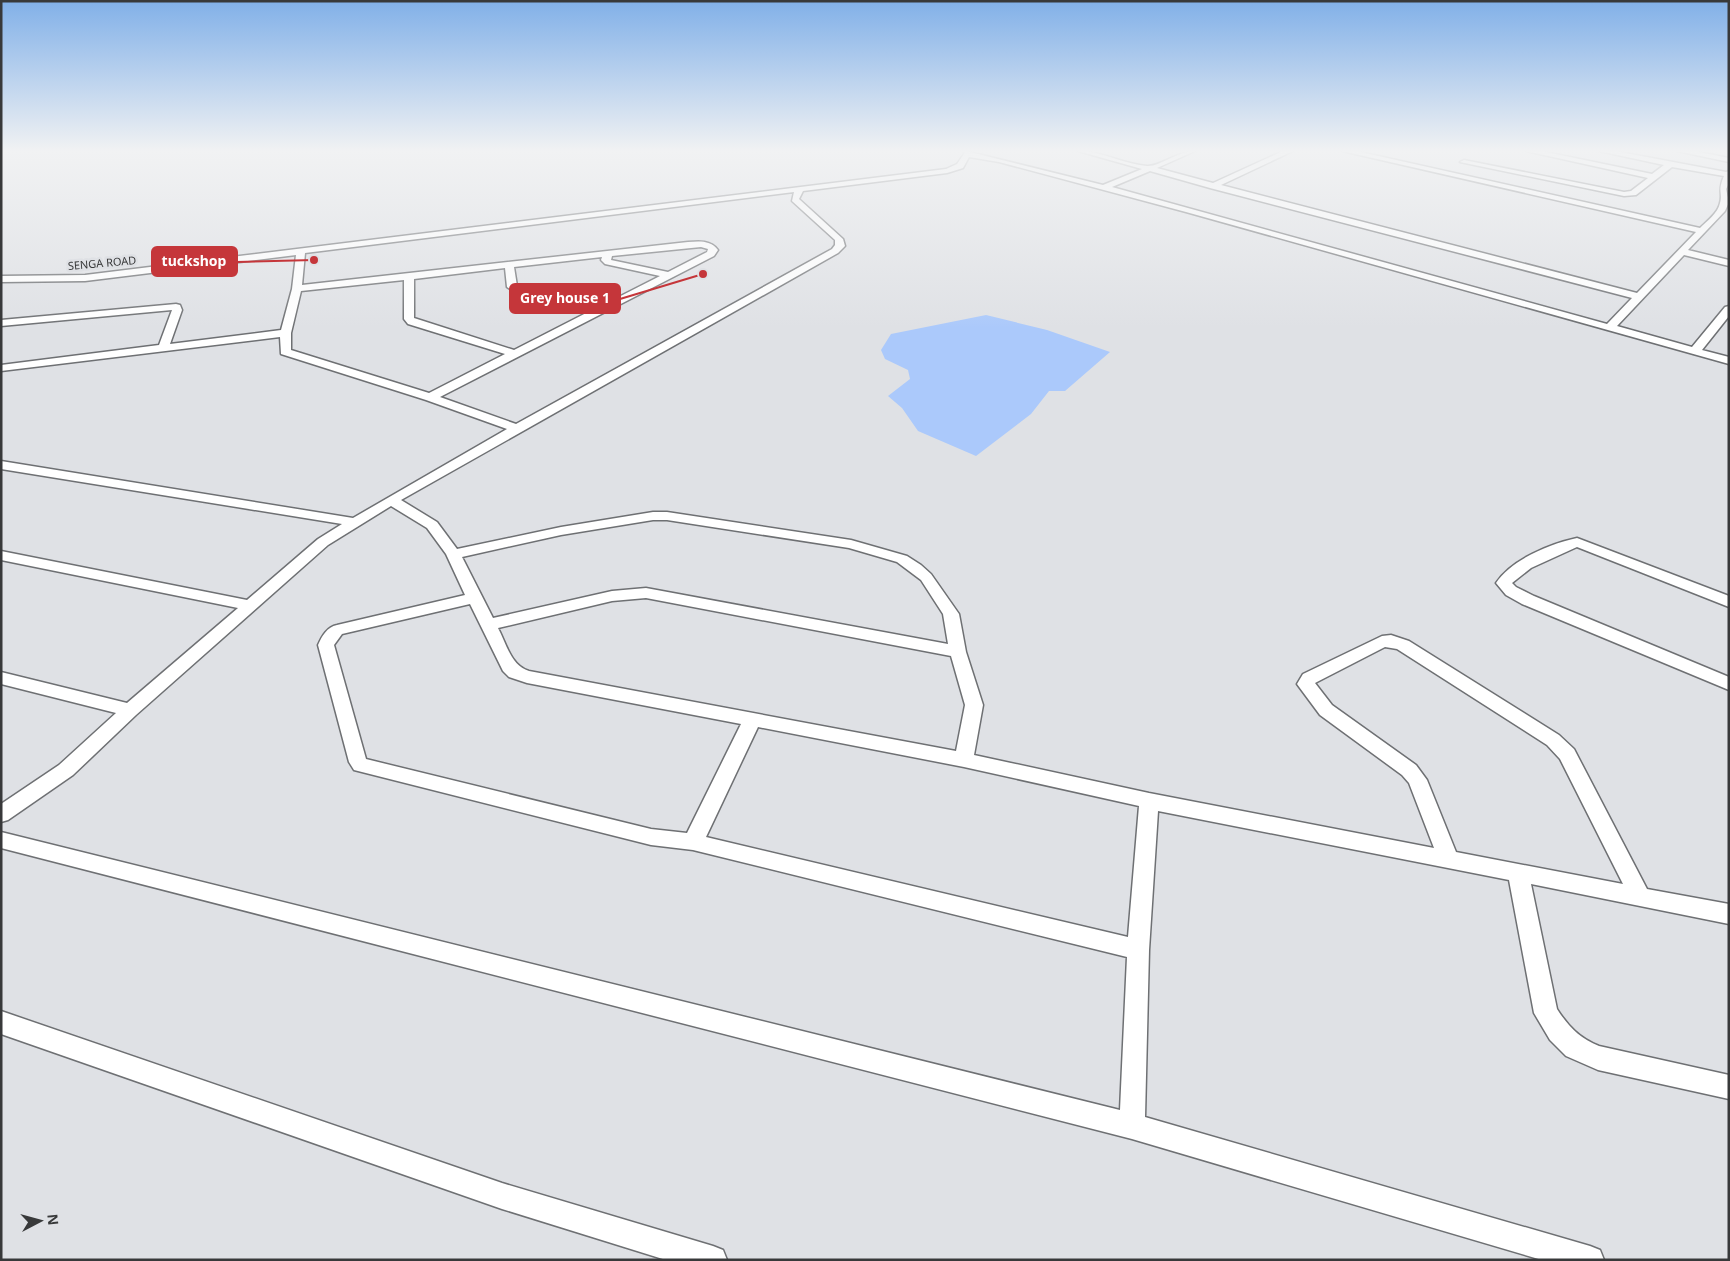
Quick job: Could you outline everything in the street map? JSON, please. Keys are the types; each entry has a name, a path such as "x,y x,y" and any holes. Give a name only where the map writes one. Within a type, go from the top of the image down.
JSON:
{"street":[{"name":"SENGA ROAD","path":"1,279 85,278 633,210"},
{"path":"1,814 66,770 130,710 322,542 391,500 835,251 840,246 839,239 812,210"},
{"path":"1182,210 1729,361"},
{"path":"1305,210 1638,296"},
{"path":"1607,210 1703,231"},
{"path":"1609,328 1638,296 1703,231 1725,212"},
{"path":"297,289 688,245 701,244 711,247 713,250 711,254 671,276 430,397"},
{"path":"301,251 297,289 286,332 285,352 430,397 517,429"},
{"path":"1684,252 1729,263"},
{"path":"609,253 606,260 608,262 671,276"},
{"path":"509,264 512,287 516,290 604,310"},
{"path":"409,276 409,319 412,322 516,354"},
{"path":"1,323 176,307 177,310 164,348"},
{"path":"1694,352 1729,309"},
{"path":"1715,325 1729,329"},
{"path":"1,368 286,332"},
{"path":"1,465 354,522"},
{"path":"391,500 432,525 453,554 509,667 521,675 964,760 1149,801 1729,914"},
{"path":"453,554 561,532 653,516 667,516 851,544 902,559 926,577 951,614 958,652 974,705 964,760"},
{"path":"1729,602 1577,542 1536,560 1506,577 1504,583 1511,591 1528,600 1729,684"},
{"path":"1,555 249,605"},
{"path":"488,625 612,596 646,593 958,652"},
{"path":"474,598 337,630 330,637 326,645 361,765 651,837 693,842 1138,950"},
{"path":"1449,860 1417,780 1408,770 1326,710 1306,684 1309,678 1382,642 1392,641 1403,645 1553,740 1567,754 1575,766 1640,896"},
{"path":"1,678 130,710"},
{"path":"693,842 753,719"},
{"path":"1132,1126 1138,950 1149,801"},
{"path":"1,840 1132,1126 1590,1260"},
{"path":"1518,873 1546,1013 1558,1032 1575,1048 1598,1058 1729,1087"},
{"path":"1,1022 502,1196 714,1260"}],"shaded area":[{"path":"986,315 1047,330 1110,352 1065,391 1049,391 1031,414 976,456 918,431 902,408 888,396 910,379 908,370 885,359 881,350 891,334"}],"place":[{"name":"tuckshop","path":"314,260"},
{"name":"Grey house 1","path":"703,274"}]}
